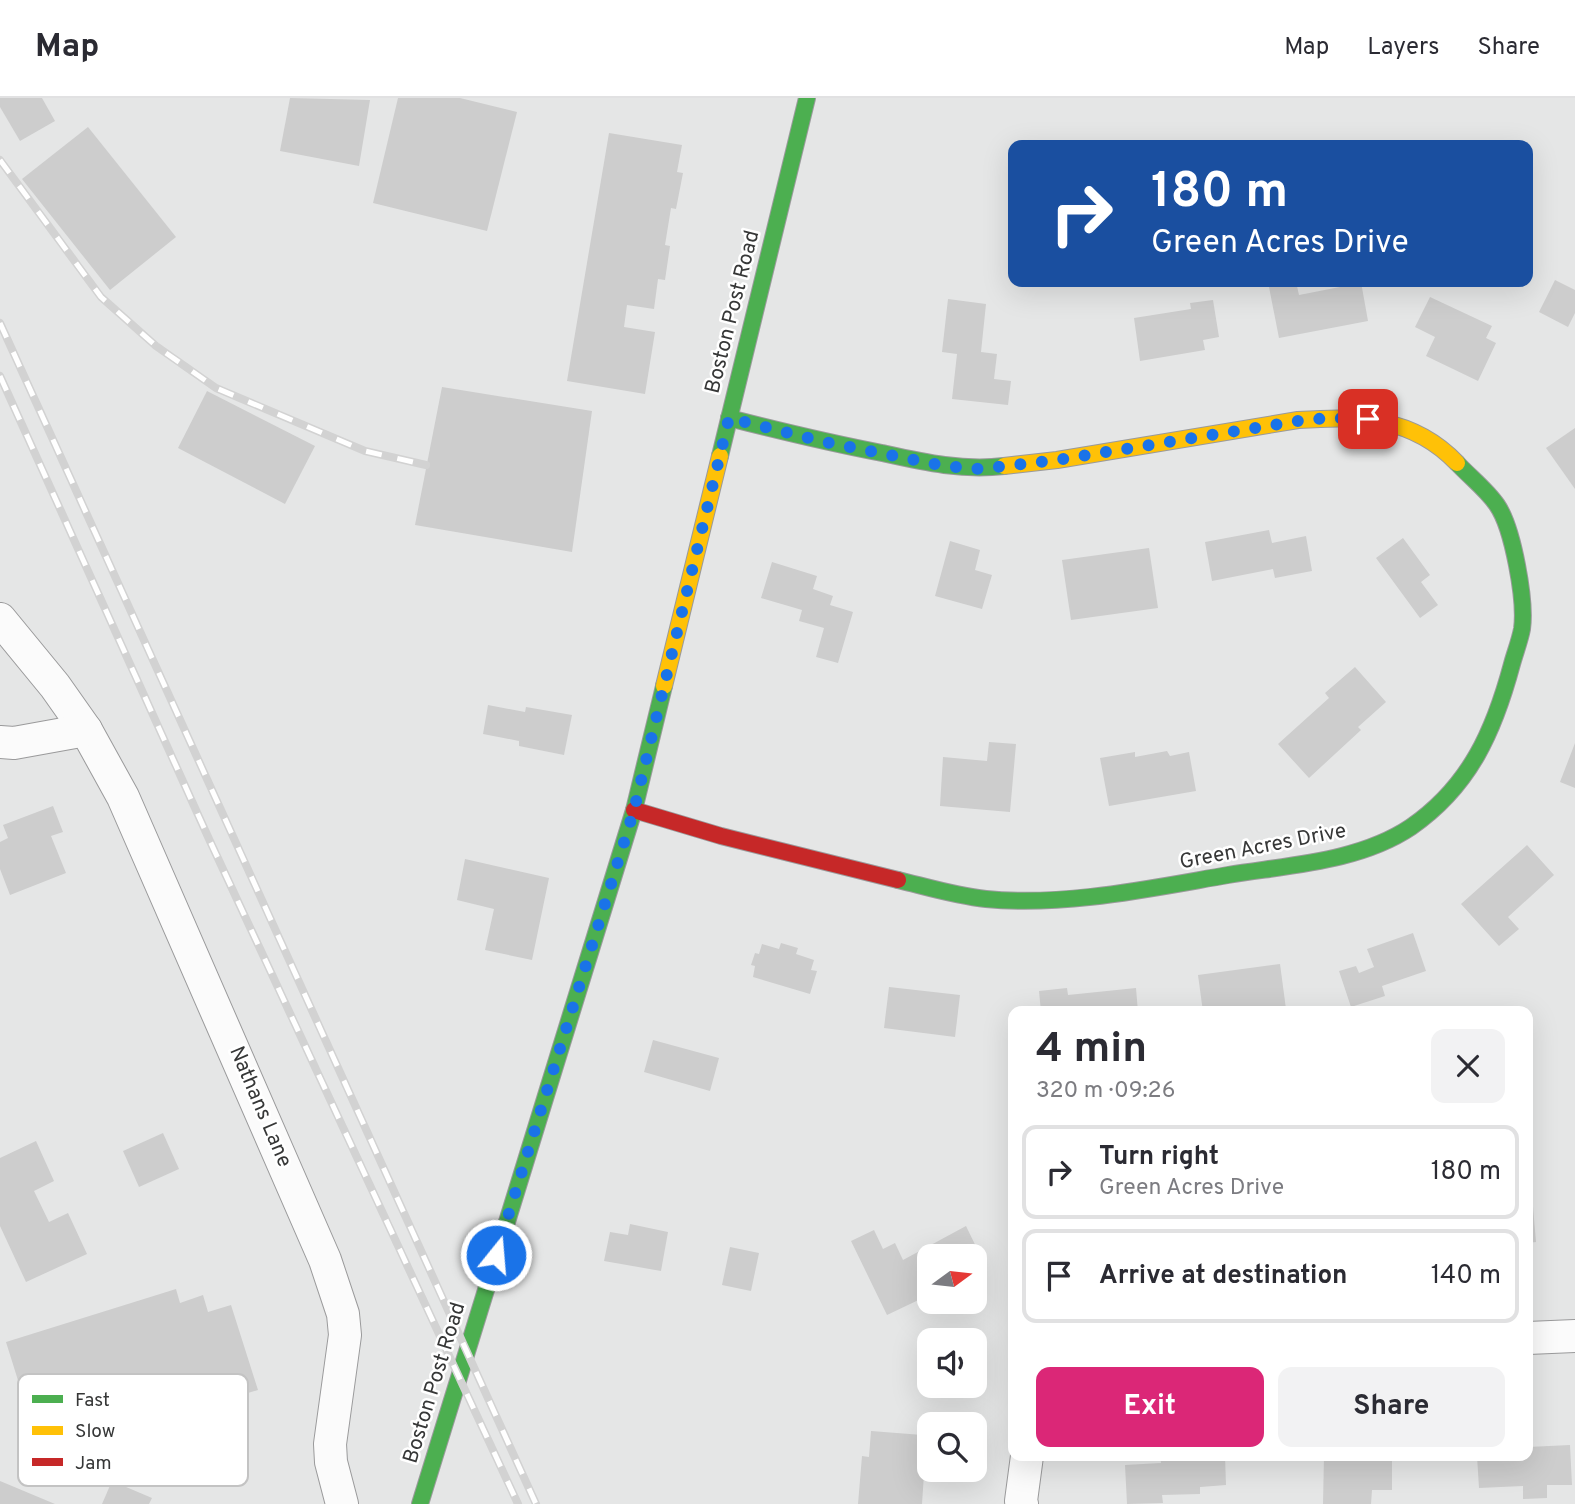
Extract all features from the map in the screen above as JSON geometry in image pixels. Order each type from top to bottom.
[{"type":"street","name":"Boston Post Road","points":[[420,1504],[634,810],[807,98]]},
{"type":"street","name":"Green Acres Drive","points":[[634,810],[735,839],[951,893],[987,898],[1065,899],[1112,895],[1332,858],[1372,847],[1409,828],[1455,787],[1480,751],[1500,709],[1522,627],[1517,558],[1498,506],[1446,452],[1402,426],[1368,419],[1328,418],[1298,421],[1044,462],[980,469],[944,466],[825,442],[729,418]]},
{"type":"street","name":"Nathans Lane","points":[[0,619],[55,686],[86,730],[123,797],[320,1247],[343,1314],[345,1335],[330,1444],[331,1462],[342,1504]]},
{"type":"street","points":[[0,742],[15,743],[86,730]]},
{"type":"street","points":[[1533,1338],[1575,1336]]},
{"type":"street","points":[[1022,1504],[1026,1461]]},
{"type":"building","points":[[0,98],[42,98],[55,121],[20,141],[0,107]]},
{"type":"building","points":[[290,98],[370,100],[359,166],[280,151]]},
{"type":"building","points":[[398,98],[460,98],[517,112],[487,231],[373,203]]},
{"type":"building","points":[[88,127],[176,237],[110,290],[22,179]]},
{"type":"building","points":[[609,133],[682,145],[677,172],[683,173],[676,209],[671,208],[665,245],[670,246],[665,280],[658,279],[654,309],[627,305],[624,327],[655,332],[645,394],[567,381]]},
{"type":"building","points":[[1555,280],[1575,290],[1575,313],[1568,327],[1539,312]]},
{"type":"building","points":[[1269,287],[1297,287],[1299,295],[1340,287],[1362,287],[1368,321],[1279,338]]},
{"type":"building","points":[[1430,297],[1492,326],[1486,338],[1496,343],[1478,381],[1426,356],[1435,337],[1415,327]]},
{"type":"building","points":[[948,299],[986,304],[981,352],[997,354],[994,379],[1011,381],[1008,405],[952,399],[957,354],[942,352]]},
{"type":"building","points":[[1213,300],[1219,337],[1203,340],[1205,350],[1140,361],[1134,318],[1191,309],[1190,303]]},
{"type":"building","points":[[442,387],[592,411],[572,552],[415,525]]},
{"type":"building","points":[[207,391],[315,446],[285,504],[178,448]]},
{"type":"building","points":[[1575,428],[1575,489],[1546,448]]},
{"type":"building","points":[[1269,530],[1272,543],[1306,536],[1312,571],[1275,578],[1273,569],[1212,581],[1205,542]]},
{"type":"building","points":[[1403,538],[1430,575],[1421,582],[1438,605],[1420,618],[1376,558]]},
{"type":"building","points":[[950,541],[980,550],[975,570],[992,575],[982,609],[935,596]]},
{"type":"building","points":[[1149,548],[1158,608],[1071,620],[1062,560]]},
{"type":"building","points":[[772,562],[817,576],[813,589],[833,596],[830,605],[853,612],[838,663],[816,657],[824,628],[799,621],[802,610],[761,598]]},
{"type":"building","points":[[1355,667],[1386,702],[1358,727],[1361,730],[1309,778],[1278,744],[1329,698],[1325,693]]},
{"type":"building","points":[[488,705],[525,712],[526,707],[572,715],[564,755],[519,746],[519,741],[483,734]]},
{"type":"building","points":[[989,742],[1016,744],[1010,812],[940,806],[943,757],[987,761]]},
{"type":"building","points":[[1575,743],[1575,788],[1560,782]]},
{"type":"building","points":[[1167,751],[1170,756],[1189,752],[1196,791],[1109,806],[1100,758],[1135,752],[1135,757]]},
{"type":"building","points":[[53,806],[63,832],[51,836],[66,873],[10,895],[0,869],[0,842],[8,838],[3,825]]},
{"type":"building","points":[[1527,845],[1554,875],[1508,917],[1519,929],[1499,946],[1461,904]]},
{"type":"building","points":[[465,859],[549,878],[532,960],[485,950],[494,909],[457,900]]},
{"type":"building","points":[[1413,933],[1426,971],[1382,986],[1385,996],[1351,1006],[1339,971],[1356,966],[1359,973],[1374,967],[1367,949]]},
{"type":"building","points":[[781,943],[798,948],[796,954],[814,960],[811,970],[817,971],[810,994],[753,977],[755,966],[751,965],[762,944],[779,949]]},
{"type":"building","points":[[1280,964],[1286,1006],[1202,1006],[1198,975]]},
{"type":"building","points":[[889,987],[960,995],[955,1037],[884,1028]]},
{"type":"building","points":[[1067,988],[1068,995],[1136,988],[1138,1006],[1040,1006],[1039,991]]},
{"type":"building","points":[[653,1040],[719,1058],[710,1091],[644,1072]]},
{"type":"building","points":[[163,1133],[179,1169],[139,1187],[123,1151]]},
{"type":"building","points":[[36,1141],[54,1181],[34,1191],[49,1222],[68,1213],[87,1254],[26,1282],[0,1226],[0,1158]]},
{"type":"building","points":[[1533,1207],[1536,1242],[1533,1242]]},
{"type":"building","points":[[630,1224],[668,1232],[661,1271],[604,1261],[610,1232],[628,1235]]},
{"type":"building","points":[[966,1226],[975,1244],[933,1244]]},
{"type":"building","points":[[874,1230],[883,1249],[895,1243],[903,1260],[917,1252],[917,1301],[887,1315],[851,1241]]},
{"type":"building","points":[[730,1247],[759,1253],[751,1291],[722,1285]]},
{"type":"building","points":[[176,1289],[180,1303],[203,1295],[208,1312],[231,1305],[258,1390],[248,1393],[248,1374],[18,1374],[18,1380],[6,1342]]},
{"type":"building","points":[[871,1431],[917,1435],[917,1482],[923,1482],[922,1504],[858,1504],[862,1456],[869,1457]]},
{"type":"building","points":[[1570,1445],[1572,1485],[1547,1485],[1547,1498],[1523,1499],[1523,1486],[1479,1488],[1477,1461],[1533,1461],[1533,1447]]},
{"type":"building","points":[[1225,1461],[1226,1485],[1200,1487],[1200,1494],[1162,1495],[1163,1503],[1127,1504],[1125,1465]]},
{"type":"building","points":[[1324,1461],[1392,1461],[1392,1490],[1372,1490],[1371,1504],[1323,1504]]},
{"type":"building","points":[[0,1481],[55,1504],[0,1504]]},
{"type":"building","points":[[110,1486],[124,1486],[152,1498],[149,1504],[102,1504]]},
{"type":"railway","points":[[0,160],[101,297],[156,346],[216,388],[365,451],[426,465]]},
{"type":"railway","points":[[0,323],[536,1504]]},
{"type":"railway","points":[[0,376],[209,839],[518,1504]]},
{"type":"traffic: fast","points":[[720,456],[807,98]]},
{"type":"traffic: fast","points":[[729,418],[928,462],[973,467],[1004,466]]},
{"type":"traffic: fast","points":[[898,880],[986,899],[1015,901],[1076,898],[1299,865],[1369,848],[1411,827],[1449,794],[1477,755],[1497,712],[1522,629],[1522,601],[1517,565],[1503,516],[1488,494],[1457,463]]},
{"type":"traffic: fast","points":[[420,1504],[634,810],[664,686]]},
{"type":"traffic: slow","points":[[1004,466],[1057,460],[1298,420],[1342,418],[1384,422],[1403,428],[1440,447],[1457,463]]},
{"type":"traffic: slow","points":[[664,686],[720,456]]},
{"type":"traffic: jam","points":[[634,810],[721,836],[898,880]]},
{"type":"route","points":[[496,1255],[634,810],[729,418],[825,442],[944,466],[980,469],[1057,460],[1298,421],[1328,418],[1368,419]]}]
